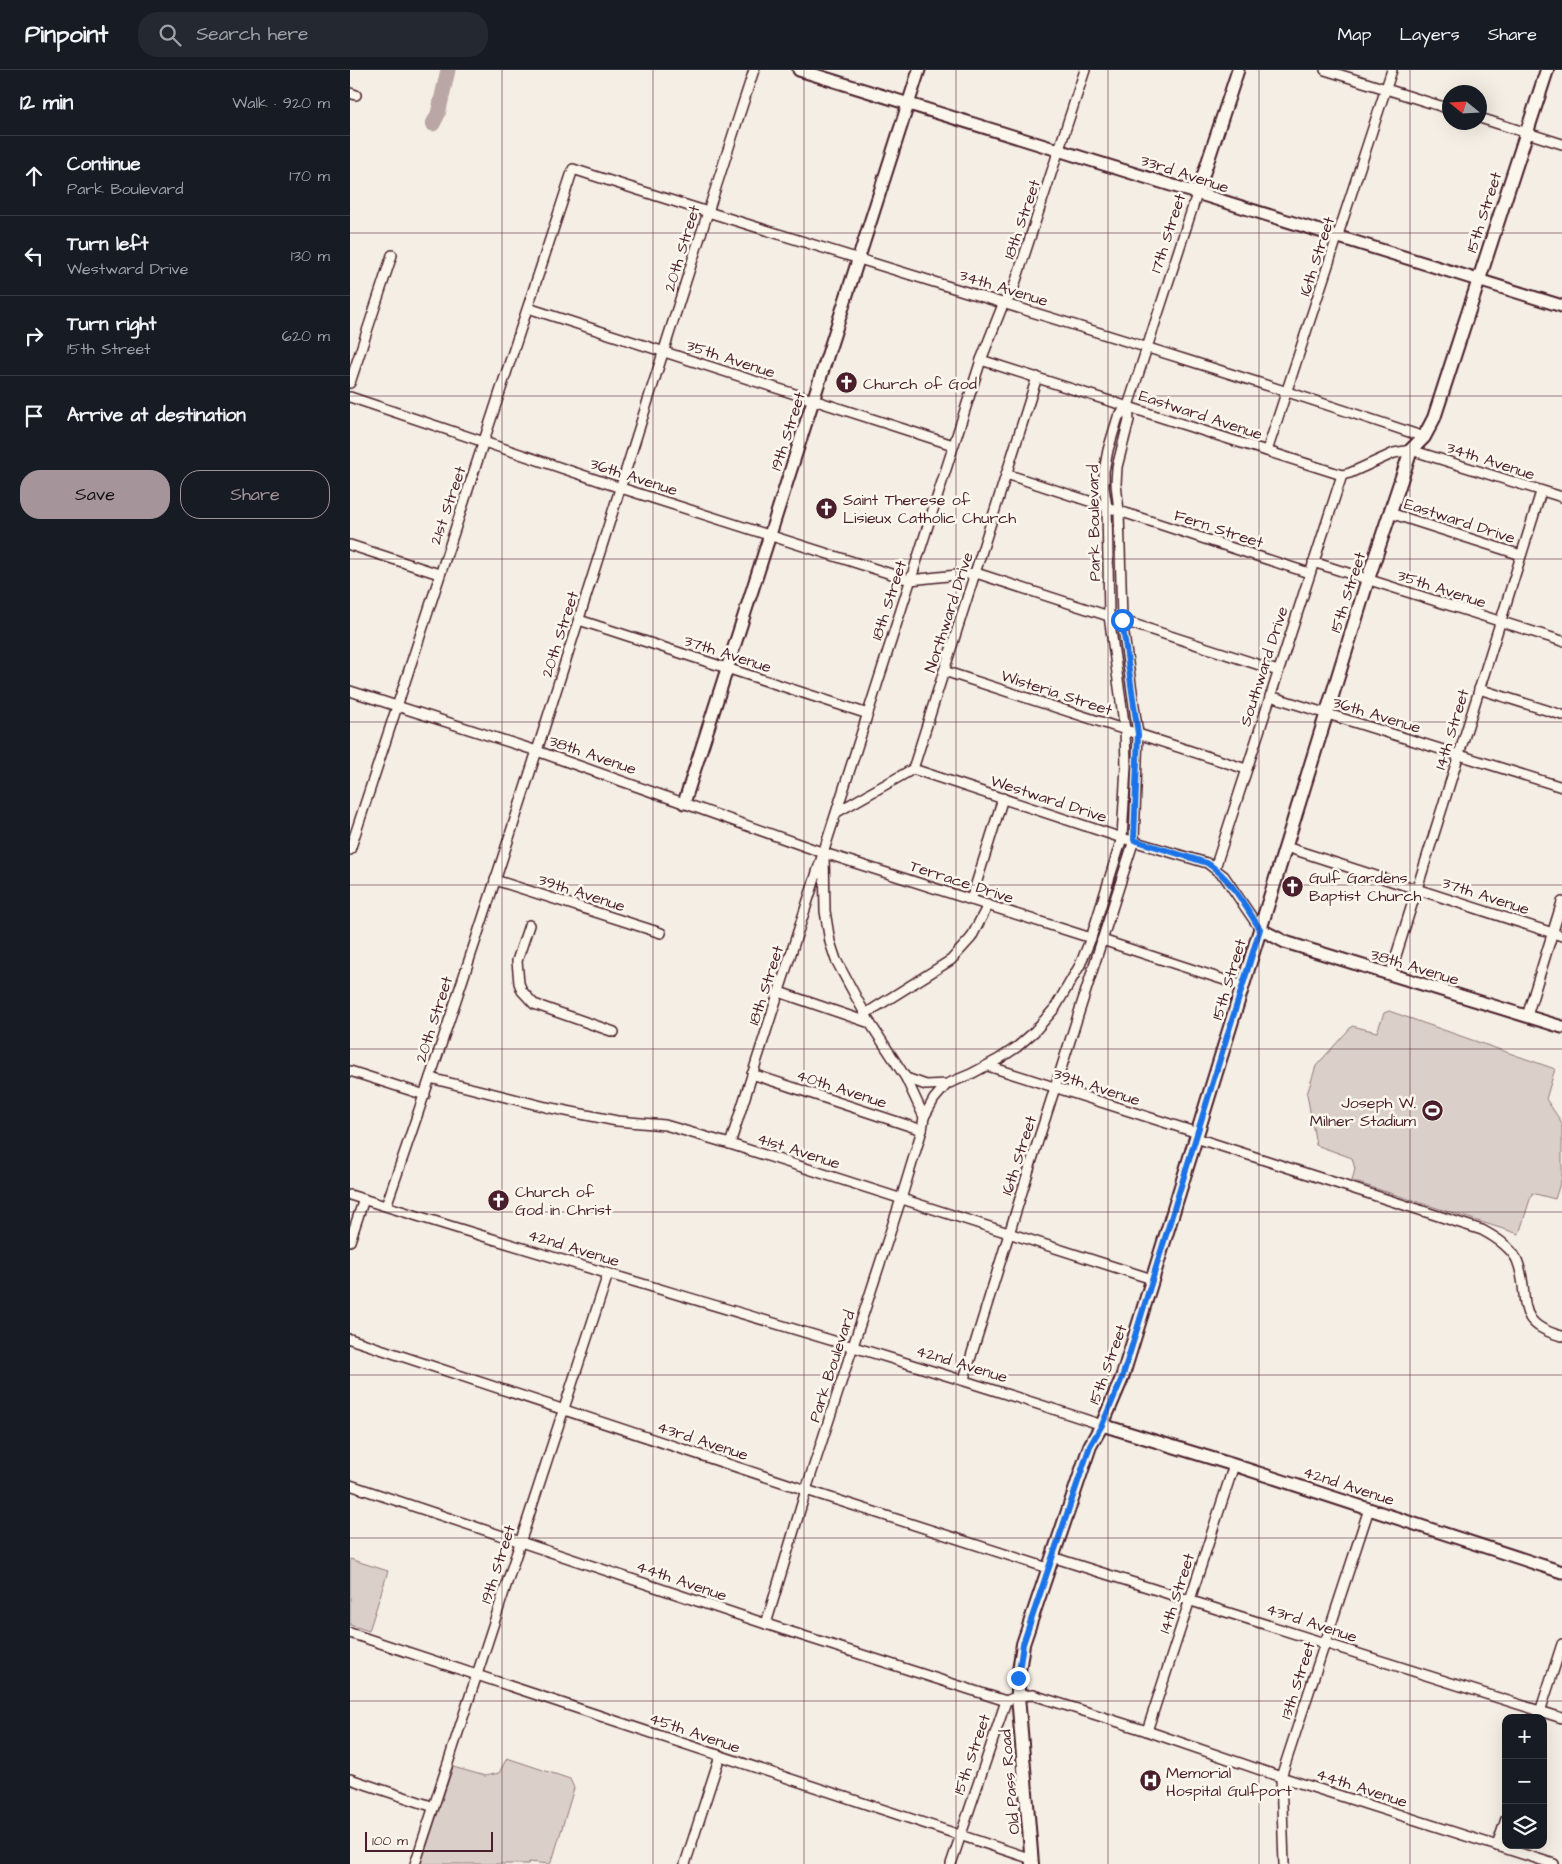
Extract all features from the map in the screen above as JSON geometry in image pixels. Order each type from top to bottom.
[{"type":"main road","name":"15th Street","points":[[1012,1699],[1018,1678],[1023,1644],[1050,1562],[1090,1446],[1102,1425],[1122,1378],[1368,579],[1411,450],[1424,437],[1434,418],[1547,70]]},
{"type":"main road","name":"Old Pass Road","points":[[1012,1699],[1032,1862]]},
{"type":"street","name":"20th Street","points":[[386,1206],[425,1095],[537,751],[754,70]]},
{"type":"street","name":"33rd Avenue","points":[[799,70],[1562,306]]},
{"type":"street","name":"19th Street","points":[[684,803],[919,70]]},
{"type":"street","name":"18th Street","points":[[730,1144],[953,445],[1004,302],[1011,296],[1085,70]]},
{"type":"street","name":"17th Street","points":[[1128,406],[1238,70]]},
{"type":"street","points":[[1326,70],[1442,106]]},
{"type":"street","name":"16th Street","points":[[1267,451],[1392,70]]},
{"type":"street","points":[[1487,120],[1562,144]]},
{"type":"street","name":"34th Avenue","points":[[573,169],[707,213],[1004,302],[1287,391],[1424,437]]},
{"type":"street","name":"21st Street","points":[[350,850],[352,834],[573,169]]},
{"type":"street","points":[[350,384],[392,255]]},
{"type":"street","name":"35th Avenue","points":[[528,308],[953,445]]},
{"type":"street","name":"Eastward Avenue","points":[[982,360],[1342,475]]},
{"type":"street","name":"Northward Drive","points":[[913,769],[1038,377]]},
{"type":"street","name":"36th Avenue","points":[[350,397],[621,488],[910,580]]},
{"type":"street","name":"Park Boulevard","points":[[906,1078],[926,1085],[947,1084],[988,1066],[1017,1047],[1045,1021],[1065,994],[1091,938],[1122,838],[1126,730],[1109,616],[1107,507],[1104,488],[1105,461],[1118,417],[1128,406]]},
{"type":"street","name":"Park Boulevard","points":[[1102,940],[1134,840],[1138,734],[1122,620],[1119,511],[1116,476],[1121,447],[1129,420],[1128,406]]},
{"type":"street","name":"34th Avenue","points":[[1411,450],[1562,497]]},
{"type":"street","points":[[1342,475],[1394,453],[1411,450]]},
{"type":"street","points":[[1006,474],[1107,507]]},
{"type":"street","name":"Southward Drive","points":[[1215,868],[1342,475]]},
{"type":"street","name":"14th Street","points":[[1390,975],[1541,492]]},
{"type":"street","name":"Fern Street","points":[[1107,507],[1310,573]]},
{"type":"street","name":"Eastward Drive","points":[[1390,513],[1521,555]]},
{"type":"street","points":[[350,545],[439,574]]},
{"type":"street","name":"35th Avenue","points":[[1313,562],[1562,641]]},
{"type":"street","points":[[910,580],[976,573],[1278,671]]},
{"type":"street","name":"37th Avenue","points":[[579,620],[868,714]]},
{"type":"street","name":"Wisteria Street","points":[[944,671],[1246,769]]},
{"type":"street","points":[[1479,689],[1562,715]]},
{"type":"street","name":"38th Avenue","points":[[350,691],[537,751],[824,853]]},
{"type":"street","name":"36th Avenue","points":[[1270,696],[1562,787]]},
{"type":"street","points":[[836,812],[913,769]]},
{"type":"street","name":"Westward Drive","points":[[913,769],[1122,838],[1207,863],[1224,876],[1260,929]]},
{"type":"street","points":[[971,900],[1003,798]]},
{"type":"street","name":"37th Avenue","points":[[1286,847],[1562,936]]},
{"type":"street","points":[[824,853],[825,911],[830,942],[844,977],[870,1023],[906,1078],[924,1117]]},
{"type":"street","name":"Terrace Drive","points":[[824,853],[1091,938]]},
{"type":"street","name":"39th Avenue","points":[[495,880],[661,933]]},
{"type":"street","points":[[1526,1016],[1562,902]]},
{"type":"street","points":[[865,1014],[951,960],[971,938],[988,905]]},
{"type":"street","points":[[529,925],[517,961],[518,983],[522,991],[534,1004],[614,1032]]},
{"type":"street","name":"38th Avenue","points":[[1260,929],[1285,942],[1562,1027]]},
{"type":"street","points":[[1084,997],[1091,938]]},
{"type":"street","points":[[1102,940],[1243,986]]},
{"type":"street","name":"16th Street","points":[[964,1379],[1102,940]]},
{"type":"street","points":[[779,992],[870,1023]]},
{"type":"street","name":"39th Avenue","points":[[988,1066],[1482,1230],[1502,1242],[1516,1259],[1526,1309],[1535,1324],[1546,1332],[1562,1336]]},
{"type":"street","points":[[350,1071],[425,1095]]},
{"type":"street","name":"40th Avenue","points":[[752,1074],[922,1130]]},
{"type":"street","name":"41st Avenue","points":[[430,1078],[608,1119],[665,1125],[1152,1279]]},
{"type":"street","name":"Park Boulevard","points":[[766,1624],[806,1490],[901,1199],[922,1130],[924,1117],[934,1099],[947,1084]]},
{"type":"street","name":"42nd Avenue","points":[[350,1195],[608,1274],[964,1379],[1562,1572]]},
{"type":"street","points":[[350,1242],[364,1199]]},
{"type":"street","name":"19th Street","points":[[415,1864],[522,1542],[608,1274]]},
{"type":"street","name":"43rd Avenue","points":[[350,1339],[806,1490],[1050,1562],[1190,1600],[1325,1642],[1540,1714]]},
{"type":"street","name":"14th Street","points":[[1147,1731],[1234,1465]]},
{"type":"street","name":"44th Avenue","points":[[350,1485],[766,1624],[1012,1699],[1032,1695],[1147,1731],[1280,1777],[1554,1864]]},
{"type":"street","name":"13th Street","points":[[1284,1864],[1280,1777],[1370,1509]]},
{"type":"street","name":"45th Avenue","points":[[350,1633],[1032,1862]]},
{"type":"street","points":[[1540,1714],[1562,1644]]},
{"type":"street","name":"15th Street","points":[[952,1864],[960,1837],[1012,1699]]},
{"type":"street","name":"43rd Avenue","points":[[1547,1715],[1562,1718]]},
{"type":"street","points":[[684,1864],[720,1756]]},
{"type":"street","points":[[350,1779],[434,1807]]},
{"type":"street","points":[[1497,1846],[1502,1831]]},
{"type":"shaded area","name":"Joseph W. Milner Stadium","points":[[1389,1011],[1555,1069],[1546,1099],[1562,1123],[1562,1177],[1555,1199],[1532,1193],[1519,1234],[1352,1181],[1355,1169],[1352,1158],[1316,1145],[1307,1094],[1316,1066],[1352,1026],[1377,1032],[1384,1013]]},
{"type":"shaded area","points":[[350,1559],[388,1571],[369,1631],[350,1625]]},
{"type":"shaded area","points":[[507,1758],[570,1779],[574,1788],[550,1864],[529,1862],[528,1864],[421,1864],[453,1767],[485,1776],[499,1773]]},
{"type":"waterway","points":[[433,124],[438,114],[448,70]]},
{"type":"place","name":"Church of God","points":[[847,383]]},
{"type":"place","name":"Saint Therese of Lisieux Catholic Church","points":[[827,508]]},
{"type":"place","name":"Gulf Gardens Baptist Church","points":[[1293,886]]},
{"type":"place","name":"Joseph W. Milner Stadium","points":[[1432,1111]]},
{"type":"place","name":"Church of God in Christ","points":[[499,1200]]},
{"type":"place","name":"Memorial Hospital Gulfport","points":[[1150,1781]]},
{"type":"route","points":[[1018,1678],[1023,1644],[1090,1446],[1102,1425],[1122,1378],[1260,929],[1224,876],[1215,868],[1207,863],[1134,840],[1138,734],[1122,620]]}]
